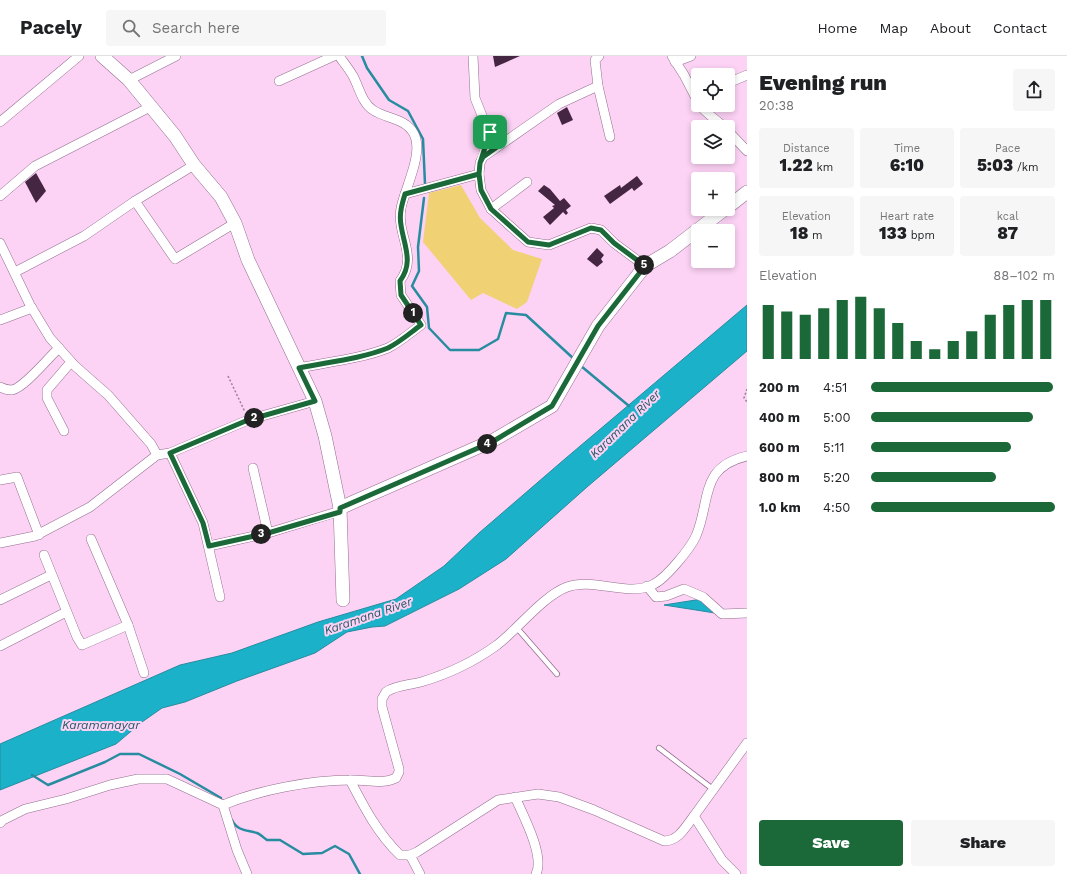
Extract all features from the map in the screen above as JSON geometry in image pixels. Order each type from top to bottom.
[{"type":"street","points":[[0,122],[79,56]]},
{"type":"street","points":[[102,56],[129,80],[175,136],[194,166],[221,198],[235,223],[248,260],[315,401],[325,436],[340,510],[343,600]]},
{"type":"street","points":[[129,80],[176,56]]},
{"type":"street","points":[[279,81],[334,56]]},
{"type":"street","points":[[299,368],[382,350],[399,342],[421,325],[401,295],[400,281],[406,274],[408,256],[401,224],[401,209],[416,157],[417,145],[413,132],[397,120],[373,110],[366,104],[353,77],[339,56]]},
{"type":"street","points":[[473,56],[475,98],[497,147]]},
{"type":"street","points":[[599,56],[594,60],[598,86],[610,137]]},
{"type":"street","points":[[691,56],[673,59],[691,87]]},
{"type":"street","points":[[735,80],[747,75]]},
{"type":"street","points":[[483,157],[559,104],[598,86]]},
{"type":"street","points":[[0,196],[35,166],[150,106]]},
{"type":"street","points":[[704,112],[716,120]]},
{"type":"street","points":[[490,132],[480,163],[479,174],[481,190],[491,209],[528,242],[549,245],[591,228],[601,230],[614,243],[645,266]]},
{"type":"street","points":[[735,138],[747,151]]},
{"type":"street","points":[[15,272],[84,236],[144,194],[194,166]]},
{"type":"street","points":[[405,194],[479,174]]},
{"type":"street","points":[[491,209],[527,182]]},
{"type":"street","points":[[735,201],[747,192]]},
{"type":"street","points":[[135,201],[175,259],[235,223]]},
{"type":"street","points":[[209,546],[268,533],[340,510],[492,442],[552,406],[598,326],[645,266],[670,251],[716,216]]},
{"type":"street","points":[[0,243],[32,308],[50,338],[71,362],[108,396],[151,444],[157,455]]},
{"type":"street","points":[[0,320],[32,308]]},
{"type":"street","points":[[0,387],[13,390],[23,383],[59,348]]},
{"type":"street","points":[[64,431],[47,398],[47,390],[71,362]]},
{"type":"street","points":[[0,543],[39,535],[90,507],[157,455],[170,453],[248,420],[315,401]]},
{"type":"street","points":[[170,453],[203,523],[220,597]]},
{"type":"street","points":[[0,823],[25,809],[66,799],[110,785],[138,779],[167,780],[223,805],[260,792],[350,780],[390,781],[398,776],[399,769],[382,707],[382,699],[386,692],[392,689],[421,682],[454,670],[497,645],[525,618],[566,587],[577,584],[632,588],[655,584],[670,569],[695,538],[707,490],[718,472],[731,460],[747,456]]},
{"type":"street","points":[[253,468],[268,533]]},
{"type":"street","points":[[0,480],[17,477],[39,535]]},
{"type":"street","points":[[91,538],[128,625],[144,672]]},
{"type":"street","points":[[44,555],[66,612],[82,645],[128,625]]},
{"type":"street","points":[[0,600],[51,575]]},
{"type":"street","points":[[647,586],[656,597],[666,596],[684,589],[703,597],[722,614],[747,613]]},
{"type":"street","points":[[0,646],[66,612]]},
{"type":"street","points":[[350,780],[368,814],[390,845],[400,855],[410,855],[498,800],[538,794],[559,797],[594,810],[664,841],[672,841],[677,838],[714,790],[744,755],[747,743]]},
{"type":"street","points":[[515,797],[537,856],[539,867],[536,874]]},
{"type":"street","points":[[223,805],[237,850],[247,874]]},
{"type":"street","points":[[694,816],[722,860],[736,874]]},
{"type":"street","points":[[410,855],[420,874]]},
{"type":"lane","points":[[516,628],[556,674]]},
{"type":"lane","points":[[659,748],[714,790]]},
{"type":"path","points":[[228,376],[248,420]]},
{"type":"path","points":[[747,389],[744,398],[747,402]]},
{"type":"shaded area","points":[[461,185],[480,218],[513,250],[542,259],[527,302],[517,309],[483,293],[471,300],[423,242],[429,193]]},
{"type":"water","name":"Karamanayar","points":[[747,305],[747,351],[587,487],[506,559],[459,589],[385,626],[347,632],[315,653],[237,681],[185,702],[162,708],[142,722],[116,744],[0,790],[0,744],[180,665],[232,653],[318,622],[396,599],[444,566],[479,533],[566,458]]},
{"type":"water","points":[[702,599],[715,613],[664,605]]},
{"type":"building","points":[[493,56],[520,56],[495,67]]},
{"type":"building","points":[[567,107],[573,120],[562,125],[557,113]]},
{"type":"building","points":[[36,173],[46,191],[36,203],[25,182]]},
{"type":"building","points":[[637,176],[643,184],[634,191],[632,188],[610,204],[604,196],[620,185],[621,188]]},
{"type":"building","points":[[544,185],[550,189],[560,201],[564,198],[571,206],[566,210],[568,213],[566,215],[563,212],[550,225],[543,217],[554,208],[552,206],[555,205],[538,191]]},
{"type":"building","points":[[597,248],[604,255],[601,259],[603,262],[597,267],[587,259]]},
{"type":"waterway","points":[[362,56],[367,68],[389,100],[408,111],[423,139],[425,184]]},
{"type":"waterway","points":[[424,198],[418,247],[419,271],[412,286],[427,307],[429,328],[450,350],[479,350],[498,339],[506,313],[526,315],[574,359]]},
{"type":"waterway","name":"Karamana River","points":[[581,366],[629,406]]},
{"type":"waterway","points":[[32,775],[48,785],[105,762],[120,754],[139,754],[180,774],[221,798]]},
{"type":"waterway","points":[[232,820],[239,828],[257,833],[267,840],[280,840],[303,854],[322,853],[335,846],[349,854],[360,874]]},
{"type":"route","points":[[490,132],[480,163],[479,174],[405,194],[401,209],[401,224],[408,256],[408,265],[406,274],[400,281],[401,295],[421,325],[399,342],[387,348],[299,368],[315,401],[248,420],[170,453],[203,523],[209,546],[268,533],[340,512],[340,508],[492,442],[552,406],[598,326],[645,266],[614,243],[601,230],[591,228],[549,245],[528,242],[491,209],[481,190],[479,174],[480,163],[483,157],[497,147],[490,132]]}]
